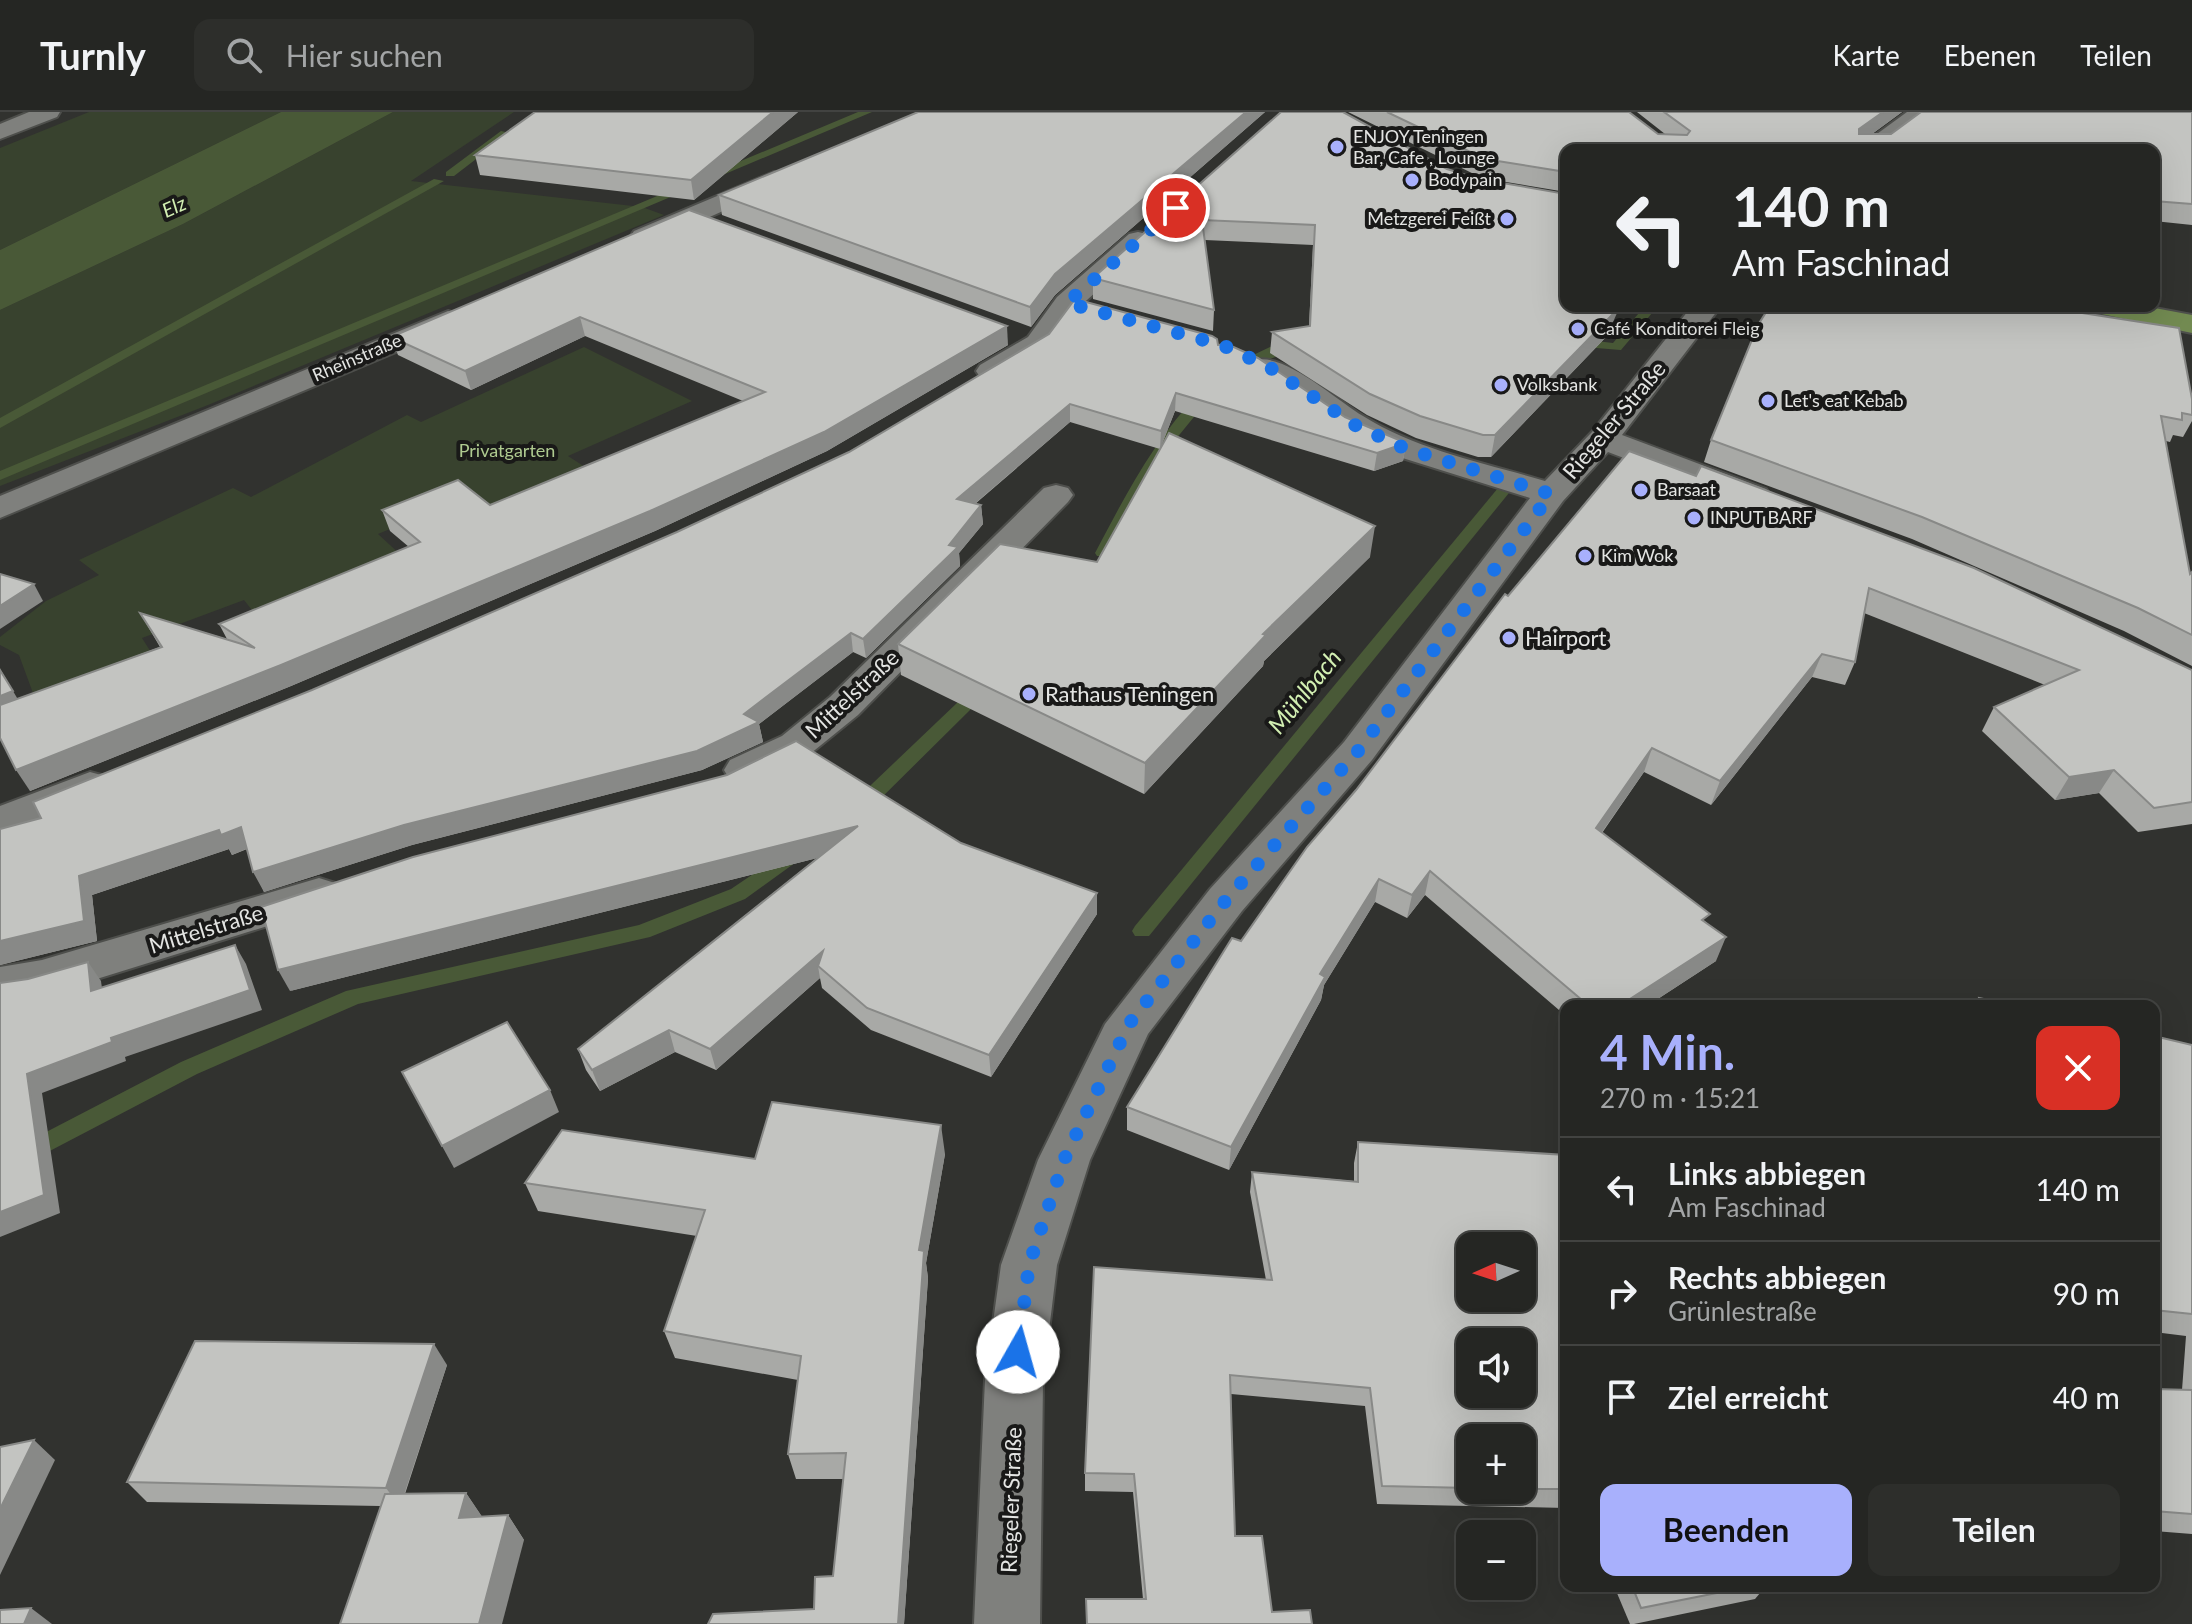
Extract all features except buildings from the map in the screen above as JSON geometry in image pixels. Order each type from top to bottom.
[{"type":"main road","points":[[2132,312],[2192,324]]},
{"type":"street","points":[[0,132],[49,112]]},
{"type":"street","points":[[1876,144],[1922,112]]},
{"type":"street","points":[[623,245],[801,167]]},
{"type":"street","points":[[693,216],[722,226]]},
{"type":"street","points":[[966,386],[1024,338],[1082,308],[1158,223]]},
{"type":"street","name":"Rheinstraße","points":[[0,508],[469,311]]},
{"type":"street","name":"Riegeler Straße","points":[[1007,1624],[1014,1380],[1029,1265],[1064,1160],[1129,1024],[1226,900],[1358,751],[1551,494],[1603,439],[1702,312]]},
{"type":"street","points":[[1237,352],[1269,367],[1355,425],[1404,448],[1551,494]]},
{"type":"street","points":[[1603,439],[1781,506]]},
{"type":"street","name":"Mittelstraße","points":[[716,784],[796,745],[844,706],[1056,495]]},
{"type":"street","points":[[0,822],[116,775]]},
{"type":"street","name":"Mittelstraße","points":[[0,985],[42,978],[147,948],[354,882]]},
{"type":"green space","points":[[89,112],[281,112],[0,250],[0,148]]},
{"type":"green space","points":[[393,112],[514,112],[411,181],[642,207],[664,215],[208,405],[0,486],[0,310],[183,224]]},
{"type":"green space","name":"Privatgarten","points":[[584,347],[692,401],[568,456],[602,478],[500,518],[433,511],[378,534],[403,557],[259,619],[244,600],[142,638],[154,657],[37,704],[19,655],[0,645],[0,637],[46,601],[99,575],[79,560],[233,488],[251,497],[407,415],[421,422]]},
{"type":"water","name":"Elz","points":[[281,112],[393,112],[183,224],[0,310],[0,250]]},
{"type":"waterway","points":[[0,476],[867,112]]},
{"type":"waterway","points":[[450,174],[505,133]]},
{"type":"waterway","points":[[0,424],[438,181]]},
{"type":"waterway","name":"Mühlbach","points":[[1571,342],[1616,347],[1647,312]]},
{"type":"waterway","points":[[1233,368],[1275,350],[1297,345]]},
{"type":"waterway","points":[[1103,553],[1160,450],[1204,396]]},
{"type":"waterway","name":"Mühlbach","points":[[1142,931],[1508,485]]},
{"type":"waterway","points":[[858,809],[964,706]]},
{"type":"waterway","points":[[0,1167],[189,1068],[354,997],[643,932],[738,894],[792,855]]},
{"type":"place","name":"ENJOY Teningen Bar, Cafe , Lounge","points":[[1337,147]]},
{"type":"place","name":"Bodypain","points":[[1412,180]]},
{"type":"place","name":"Metzgerei Feißt","points":[[1507,219]]},
{"type":"place","name":"Café Konditorei Fleig","points":[[1578,329]]},
{"type":"place","name":"Volksbank","points":[[1501,385]]},
{"type":"place","name":"Let's eat Kebab","points":[[1768,401]]},
{"type":"place","name":"Barsaat","points":[[1641,490]]},
{"type":"place","name":"INPUT BARF","points":[[1694,518]]},
{"type":"place","name":"Kim Wok","points":[[1585,556]]},
{"type":"place","name":"Hairport","points":[[1509,638]]},
{"type":"place","name":"Rathaus Teningen","points":[[1029,694]]},
{"type":"route","points":[[1018,1352],[1029,1265],[1064,1160],[1129,1024],[1226,900],[1358,751],[1551,494],[1404,448],[1355,425],[1269,367],[1222,345],[1067,303],[1176,208]]}]
